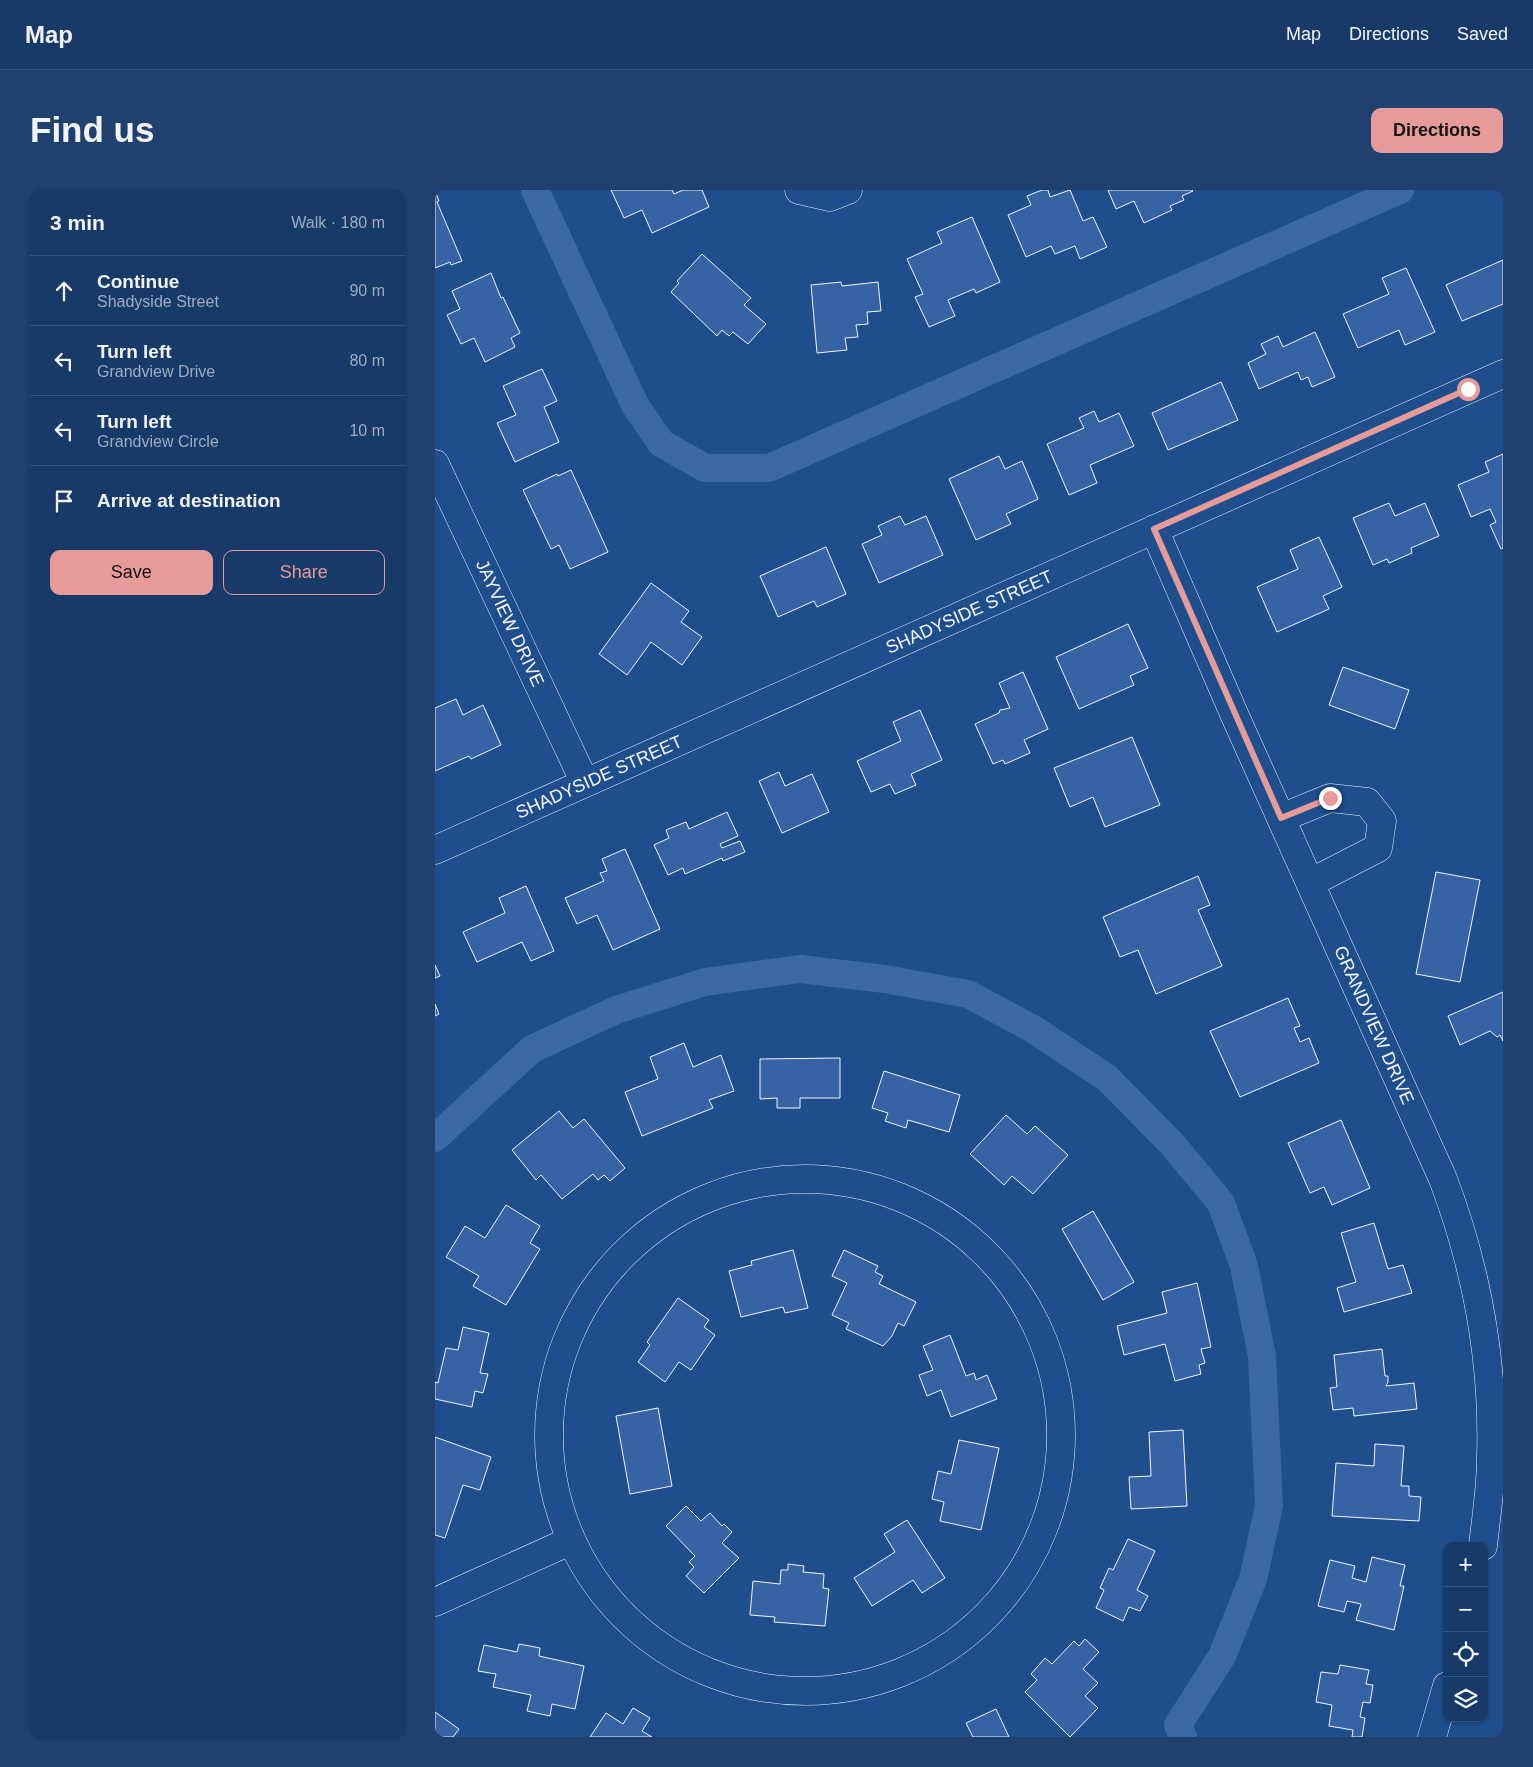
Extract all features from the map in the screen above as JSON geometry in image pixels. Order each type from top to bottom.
[{"type":"street","points":[[799,190],[830,197],[848,190]]},
{"type":"street","name":"SHADYSIDE STREET","points":[[435,850],[1503,374]]},
{"type":"street","name":"JAYVIEW DRIVE","points":[[435,464],[585,783]]},
{"type":"street","name":"GRANDVIEW DRIVE","points":[[1154,529],[1281,818],[1443,1178],[1455,1211],[1478,1293],[1489,1372],[1491,1459],[1483,1542]]},
{"type":"street","points":[[1281,818],[1330,798],[1367,802],[1382,821],[1378,848],[1310,883]]},
{"type":"street","points":[[818,1178],[878,1187],[932,1212],[957,1228],[1002,1271],[1021,1297],[1049,1358],[1058,1389],[1061,1421],[1058,1477],[1053,1506],[1028,1563],[1012,1588],[972,1631],[948,1649],[921,1664],[887,1678],[827,1691],[795,1692],[736,1683],[680,1660],[628,1622],[592,1578],[570,1541],[554,1489],[550,1461],[550,1414],[557,1374],[573,1327],[601,1277],[620,1256],[643,1236],[671,1217],[722,1193],[783,1180],[818,1178]]},
{"type":"street","points":[[435,1602],[570,1541]]},
{"type":"street","points":[[1432,1737],[1443,1700]]},
{"type":"building","points":[[611,190],[672,190],[674,194],[683,190],[702,190],[709,207],[652,233],[642,210],[624,218]]},
{"type":"building","points":[[1042,190],[1048,190],[1050,197],[1070,190],[1083,221],[1093,217],[1107,247],[1080,259],[1075,246],[1055,254],[1051,246],[1026,257],[1008,215],[1031,205],[1027,196]]},
{"type":"building","points":[[1108,190],[1193,191],[1182,196],[1184,200],[1170,206],[1172,210],[1144,223],[1134,201],[1116,209]]},
{"type":"building","points":[[435,191],[439,201],[437,202],[462,261],[451,265],[450,262],[435,268]]},
{"type":"building","points":[[972,217],[1000,282],[976,293],[974,289],[948,300],[955,316],[929,327],[915,297],[923,294],[907,259],[942,243],[937,232]]},
{"type":"building","points":[[702,254],[751,298],[744,305],[766,324],[748,344],[733,332],[729,336],[722,330],[717,336],[671,292],[679,283],[677,281]]},
{"type":"building","points":[[1503,260],[1503,304],[1462,321],[1446,285]]},
{"type":"building","points":[[1406,268],[1435,332],[1405,345],[1399,330],[1358,348],[1343,314],[1389,294],[1382,278]]},
{"type":"building","points":[[491,273],[501,298],[503,297],[520,333],[511,338],[515,347],[485,362],[474,338],[461,344],[447,315],[460,309],[452,291]]},
{"type":"building","points":[[841,282],[842,286],[878,282],[881,311],[867,312],[868,324],[856,325],[858,337],[845,338],[847,350],[817,353],[811,285]]},
{"type":"building","points":[[1315,332],[1335,377],[1312,387],[1308,377],[1301,380],[1298,372],[1259,389],[1248,363],[1266,354],[1261,344],[1278,336],[1283,347]]},
{"type":"building","points":[[542,369],[557,401],[544,407],[559,442],[515,462],[497,423],[516,415],[503,386]]},
{"type":"building","points":[[1221,382],[1238,420],[1168,450],[1152,413]]},
{"type":"building","points":[[1094,411],[1099,422],[1119,413],[1134,446],[1090,465],[1097,483],[1069,495],[1047,444],[1084,428],[1079,418]]},
{"type":"building","points":[[1503,454],[1503,548],[1501,549],[1490,525],[1496,522],[1490,509],[1471,517],[1458,485],[1489,472],[1485,462]]},
{"type":"building","points":[[999,456],[1005,469],[1022,461],[1038,499],[1006,514],[1011,524],[976,540],[949,479]]},
{"type":"building","points":[[571,470],[608,552],[570,569],[559,545],[551,549],[523,490],[557,474],[558,476]]},
{"type":"building","points":[[1389,503],[1395,516],[1425,503],[1439,536],[1411,548],[1412,553],[1389,563],[1387,559],[1373,565],[1353,518]]},
{"type":"building","points":[[900,516],[905,525],[926,516],[943,555],[879,583],[862,544],[882,535],[878,526]]},
{"type":"building","points":[[1319,537],[1342,587],[1323,596],[1329,609],[1277,632],[1257,587],[1298,569],[1290,550]]},
{"type":"building","points":[[826,547],[846,594],[817,607],[814,601],[778,617],[760,576]]},
{"type":"building","points":[[651,583],[689,611],[681,622],[702,637],[682,665],[651,642],[627,675],[599,654]]},
{"type":"building","points":[[1128,624],[1148,668],[1130,676],[1134,685],[1079,709],[1056,657]]},
{"type":"building","points":[[1343,667],[1409,690],[1395,729],[1329,705]]},
{"type":"building","points":[[1023,672],[1048,729],[1024,740],[1030,753],[1005,764],[1003,760],[993,764],[975,724],[999,713],[1000,710],[1010,708],[999,683]]},
{"type":"building","points":[[456,699],[463,715],[483,705],[501,745],[471,759],[469,756],[435,771],[435,708]]},
{"type":"building","points":[[920,710],[942,760],[911,774],[916,785],[895,794],[890,784],[871,792],[857,761],[901,741],[893,722]]},
{"type":"building","points":[[1132,737],[1160,805],[1105,827],[1093,797],[1070,807],[1054,768]]},
{"type":"building","points":[[779,772],[785,786],[812,774],[829,812],[782,833],[759,781]]},
{"type":"building","points":[[727,812],[738,836],[720,844],[722,848],[740,841],[745,852],[723,861],[722,858],[685,874],[683,868],[668,875],[654,845],[669,838],[666,830],[686,822],[689,829]]},
{"type":"building","points":[[625,849],[660,929],[613,950],[597,915],[577,924],[565,898],[604,881],[600,873],[607,871],[602,859]]},
{"type":"building","points":[[1436,872],[1480,880],[1460,982],[1416,974]]},
{"type":"building","points":[[1198,876],[1210,905],[1198,910],[1222,966],[1156,994],[1138,950],[1120,957],[1103,917]]},
{"type":"building","points":[[526,886],[554,951],[531,961],[522,942],[477,962],[463,932],[505,913],[499,898]]},
{"type":"building","points":[[435,965],[440,976],[435,978]]},
{"type":"building","points":[[1503,992],[1503,1041],[1500,1035],[1497,1037],[1490,1031],[1460,1045],[1448,1016]]},
{"type":"building","points":[[1288,998],[1300,1026],[1294,1028],[1300,1042],[1309,1038],[1319,1063],[1240,1097],[1210,1031]]},
{"type":"building","points":[[435,1004],[439,1014],[435,1016]]},
{"type":"building","points":[[684,1043],[693,1067],[721,1055],[734,1091],[709,1100],[713,1108],[642,1136],[625,1092],[658,1079],[650,1057]]},
{"type":"building","points":[[840,1058],[840,1098],[800,1098],[800,1108],[777,1108],[777,1098],[760,1099],[760,1059]]},
{"type":"building","points":[[884,1071],[960,1095],[949,1132],[908,1120],[906,1128],[885,1121],[888,1113],[872,1108]]},
{"type":"building","points":[[559,1111],[573,1128],[584,1119],[625,1168],[610,1181],[604,1175],[598,1180],[593,1174],[562,1199],[541,1175],[536,1180],[512,1150]]},
{"type":"building","points":[[1006,1115],[1027,1134],[1035,1126],[1068,1155],[1033,1194],[1012,1176],[1004,1185],[970,1154]]},
{"type":"building","points":[[1341,1120],[1370,1188],[1332,1205],[1324,1187],[1310,1193],[1288,1143]]},
{"type":"building","points":[[506,1205],[540,1226],[530,1243],[540,1249],[506,1305],[473,1286],[479,1276],[446,1257],[465,1226],[485,1238]]},
{"type":"building","points":[[1093,1211],[1134,1282],[1103,1300],[1062,1229]]},
{"type":"building","points":[[1374,1223],[1388,1269],[1403,1265],[1412,1293],[1344,1312],[1337,1288],[1356,1282],[1341,1233]]},
{"type":"building","points":[[793,1250],[808,1308],[785,1313],[783,1307],[741,1317],[729,1271],[752,1265],[751,1261]]},
{"type":"building","points":[[844,1250],[878,1266],[875,1272],[883,1276],[879,1284],[916,1302],[904,1326],[898,1323],[892,1336],[883,1346],[846,1329],[849,1323],[832,1315],[847,1283],[832,1276]]},
{"type":"building","points":[[1197,1283],[1211,1347],[1201,1349],[1205,1363],[1199,1365],[1201,1374],[1175,1381],[1165,1344],[1124,1355],[1117,1326],[1167,1313],[1162,1292]]},
{"type":"building","points":[[678,1298],[709,1320],[704,1327],[715,1335],[691,1370],[679,1362],[665,1382],[638,1362],[650,1345],[647,1342]]},
{"type":"building","points":[[463,1327],[489,1333],[480,1373],[488,1374],[483,1393],[475,1391],[472,1407],[435,1399],[435,1382],[438,1383],[446,1348],[458,1350]]},
{"type":"building","points":[[950,1335],[966,1376],[974,1373],[976,1380],[987,1375],[997,1399],[951,1417],[941,1390],[927,1396],[919,1375],[933,1370],[923,1346]]},
{"type":"building","points":[[1382,1349],[1385,1376],[1388,1376],[1386,1386],[1414,1383],[1417,1409],[1354,1416],[1353,1408],[1333,1410],[1330,1388],[1337,1387],[1334,1355]]},
{"type":"building","points":[[658,1408],[672,1486],[630,1494],[616,1416]]},
{"type":"building","points":[[1183,1430],[1187,1506],[1131,1509],[1129,1477],[1151,1476],[1149,1432]]},
{"type":"building","points":[[435,1437],[491,1457],[480,1490],[463,1485],[445,1538],[435,1535]]},
{"type":"building","points":[[959,1440],[999,1448],[981,1530],[940,1521],[944,1502],[932,1499],[938,1471],[951,1474]]},
{"type":"building","points":[[1375,1444],[1404,1446],[1401,1486],[1409,1486],[1409,1496],[1421,1497],[1419,1521],[1332,1516],[1336,1463],[1374,1466]]},
{"type":"building","points":[[686,1506],[701,1521],[710,1513],[722,1526],[724,1524],[732,1532],[722,1543],[739,1558],[704,1593],[686,1576],[694,1567],[689,1562],[695,1556],[666,1526]]},
{"type":"building","points":[[907,1520],[945,1578],[922,1593],[913,1580],[872,1606],[854,1578],[895,1552],[884,1534]]},
{"type":"building","points":[[1128,1539],[1155,1551],[1137,1590],[1148,1596],[1140,1611],[1129,1607],[1123,1621],[1096,1608],[1104,1590],[1100,1588],[1109,1568],[1113,1570]]},
{"type":"building","points":[[1372,1557],[1405,1565],[1400,1586],[1404,1586],[1394,1630],[1356,1620],[1361,1604],[1347,1601],[1344,1612],[1318,1606],[1330,1560],[1355,1566],[1352,1578],[1366,1582]]},
{"type":"building","points":[[788,1564],[804,1566],[803,1572],[824,1574],[823,1588],[829,1589],[825,1626],[774,1622],[775,1617],[750,1615],[753,1581],[780,1584],[781,1570],[788,1570]]},
{"type":"building","points":[[1085,1639],[1099,1652],[1083,1669],[1098,1683],[1085,1696],[1098,1708],[1070,1737],[1025,1692],[1037,1680],[1031,1674],[1045,1658],[1052,1664],[1074,1641],[1079,1646]]},
{"type":"building","points":[[519,1644],[540,1648],[539,1656],[584,1666],[575,1709],[552,1704],[550,1716],[527,1711],[531,1695],[493,1687],[496,1674],[478,1671],[484,1645],[517,1652]]},
{"type":"building","points":[[1340,1665],[1369,1670],[1366,1684],[1373,1685],[1370,1703],[1363,1702],[1360,1717],[1365,1718],[1362,1737],[1352,1737],[1353,1730],[1329,1726],[1332,1705],[1316,1702],[1321,1672],[1338,1674]]},
{"type":"building","points":[[633,1708],[650,1718],[642,1731],[652,1737],[590,1737],[606,1713],[623,1724]]},
{"type":"building","points":[[996,1709],[1009,1737],[973,1737],[966,1723]]},
{"type":"building","points":[[435,1712],[459,1729],[453,1737],[435,1737]]},
{"type":"waterway","points":[[535,190],[635,405],[661,443],[705,468],[769,468],[1400,190]]},
{"type":"waterway","points":[[435,1138],[532,1049],[616,1010],[705,982],[800,969],[885,979],[968,994],[1033,1029],[1107,1078],[1172,1144],[1221,1203],[1244,1266],[1262,1356],[1269,1506],[1253,1579],[1222,1656],[1178,1725],[1183,1737]]},
{"type":"route","points":[[1330,798],[1281,818],[1154,529],[1468,389]]}]
